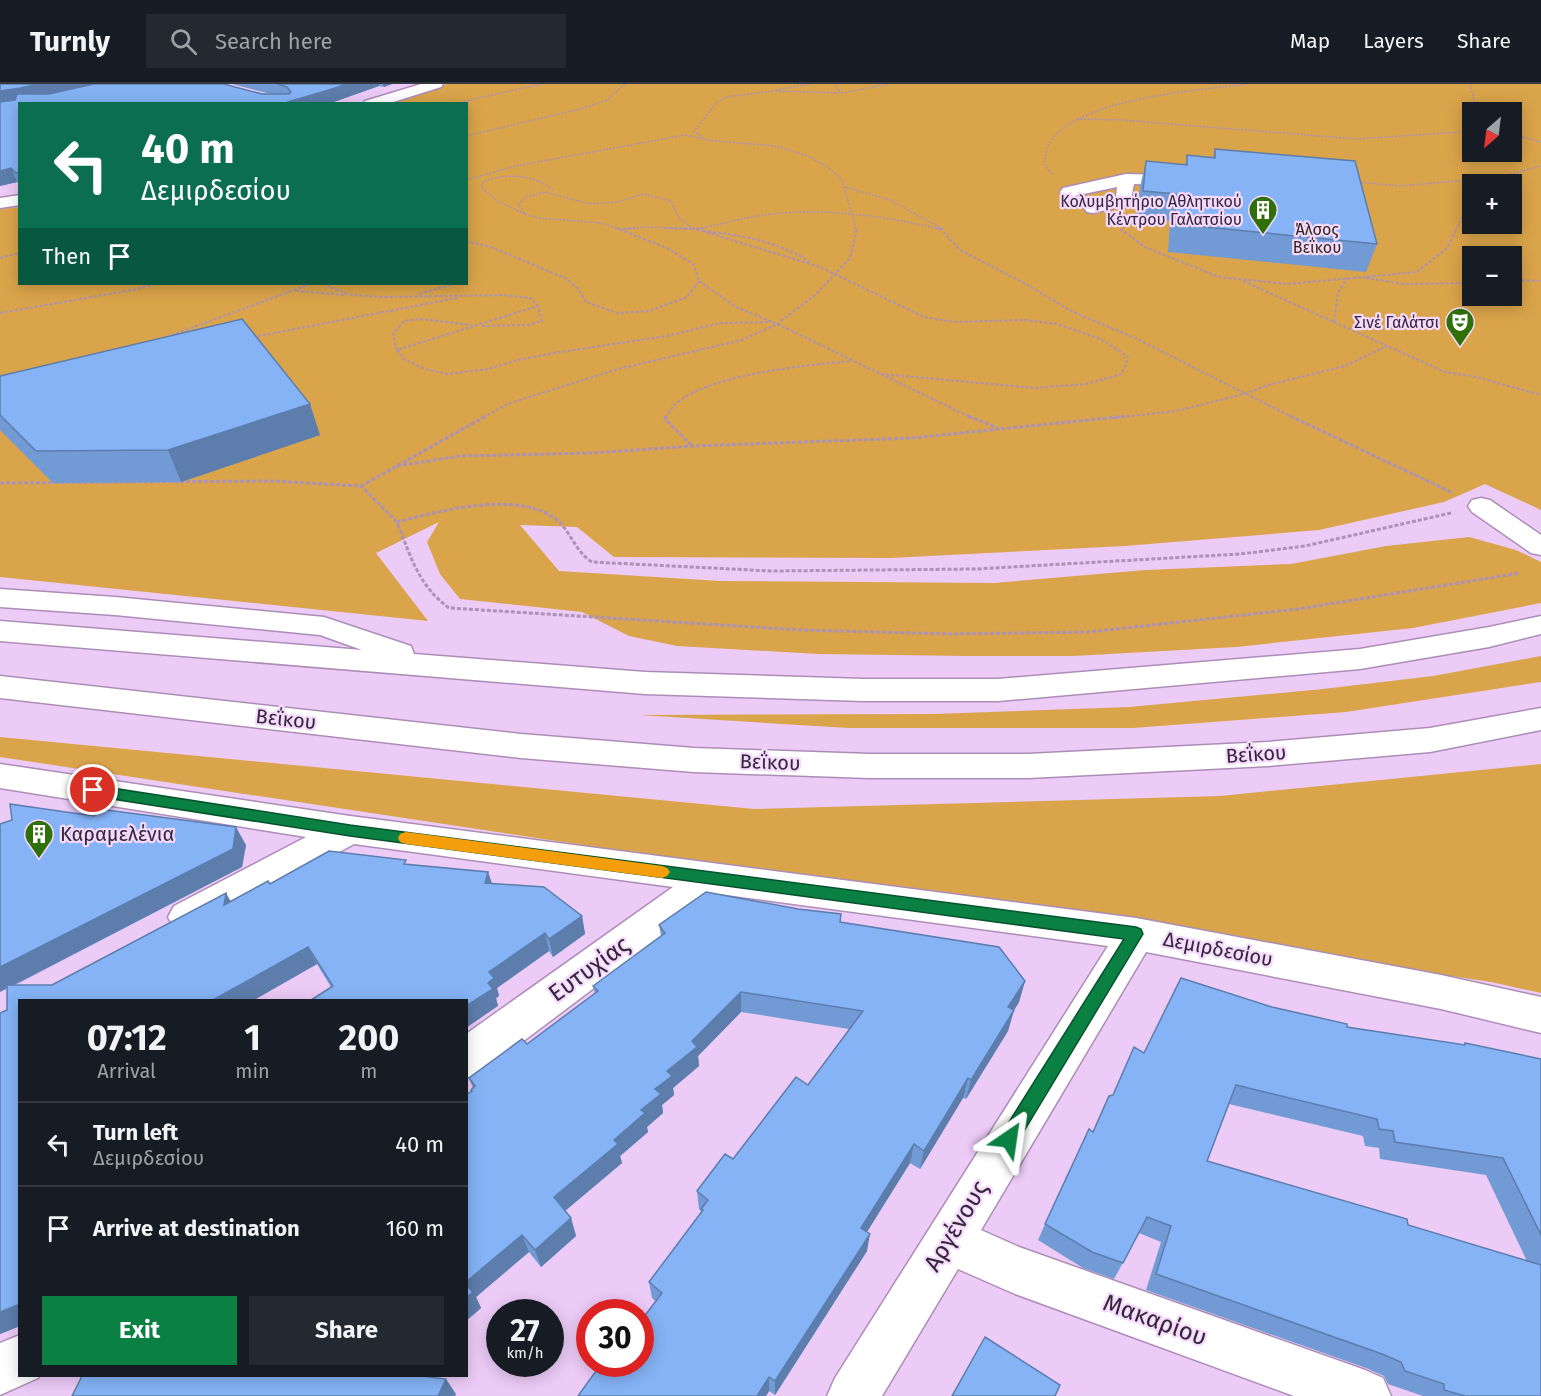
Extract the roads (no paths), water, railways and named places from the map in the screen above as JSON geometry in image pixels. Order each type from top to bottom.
[{"type":"main road","points":[[377,102],[436,84]]},
{"type":"main road","points":[[1093,208],[1124,200],[1126,180]]},
{"type":"main road","points":[[1069,192],[1126,180],[1166,180]]},
{"type":"main road","points":[[0,203],[18,200]]},
{"type":"main road","points":[[1481,506],[1536,560]]},
{"type":"main road","points":[[0,598],[115,606],[324,626],[444,668]]},
{"type":"main road","points":[[0,631],[444,668],[657,683],[863,690],[998,690],[1360,659],[1489,637],[1541,625]]},
{"type":"main road","name":"Βεΐκου","points":[[4,688],[521,746],[694,760],[870,766],[1028,766],[1268,754],[1430,740],[1541,719]]},
{"type":"main road","name":"Δεμιρδεσίου","points":[[0,776],[350,830],[1136,934],[1441,992],[1541,1015]]},
{"type":"main road","points":[[153,934],[350,830]]},
{"type":"main road","name":"Ευτυχίας","points":[[468,1058],[712,879]]},
{"type":"main road","name":"Αργένους","points":[[853,1396],[1136,934]]},
{"type":"main road","name":"Μακαρίου","points":[[947,1240],[1015,1270],[1365,1396]]},
{"type":"main road","points":[[0,1369],[18,1361]]},
{"type":"place","name":"Κολυμβητήριο Αθλητικού Κέντρου Γαλατσίου","points":[[1263,236]]},
{"type":"place","name":"Σινέ Γαλάτσι","points":[[1460,348]]},
{"type":"place","name":"Καραμελένια","points":[[39,860]]},
{"type":"park label","name":"Άλσος Βεΐκου","points":[[1317,238]]}]
